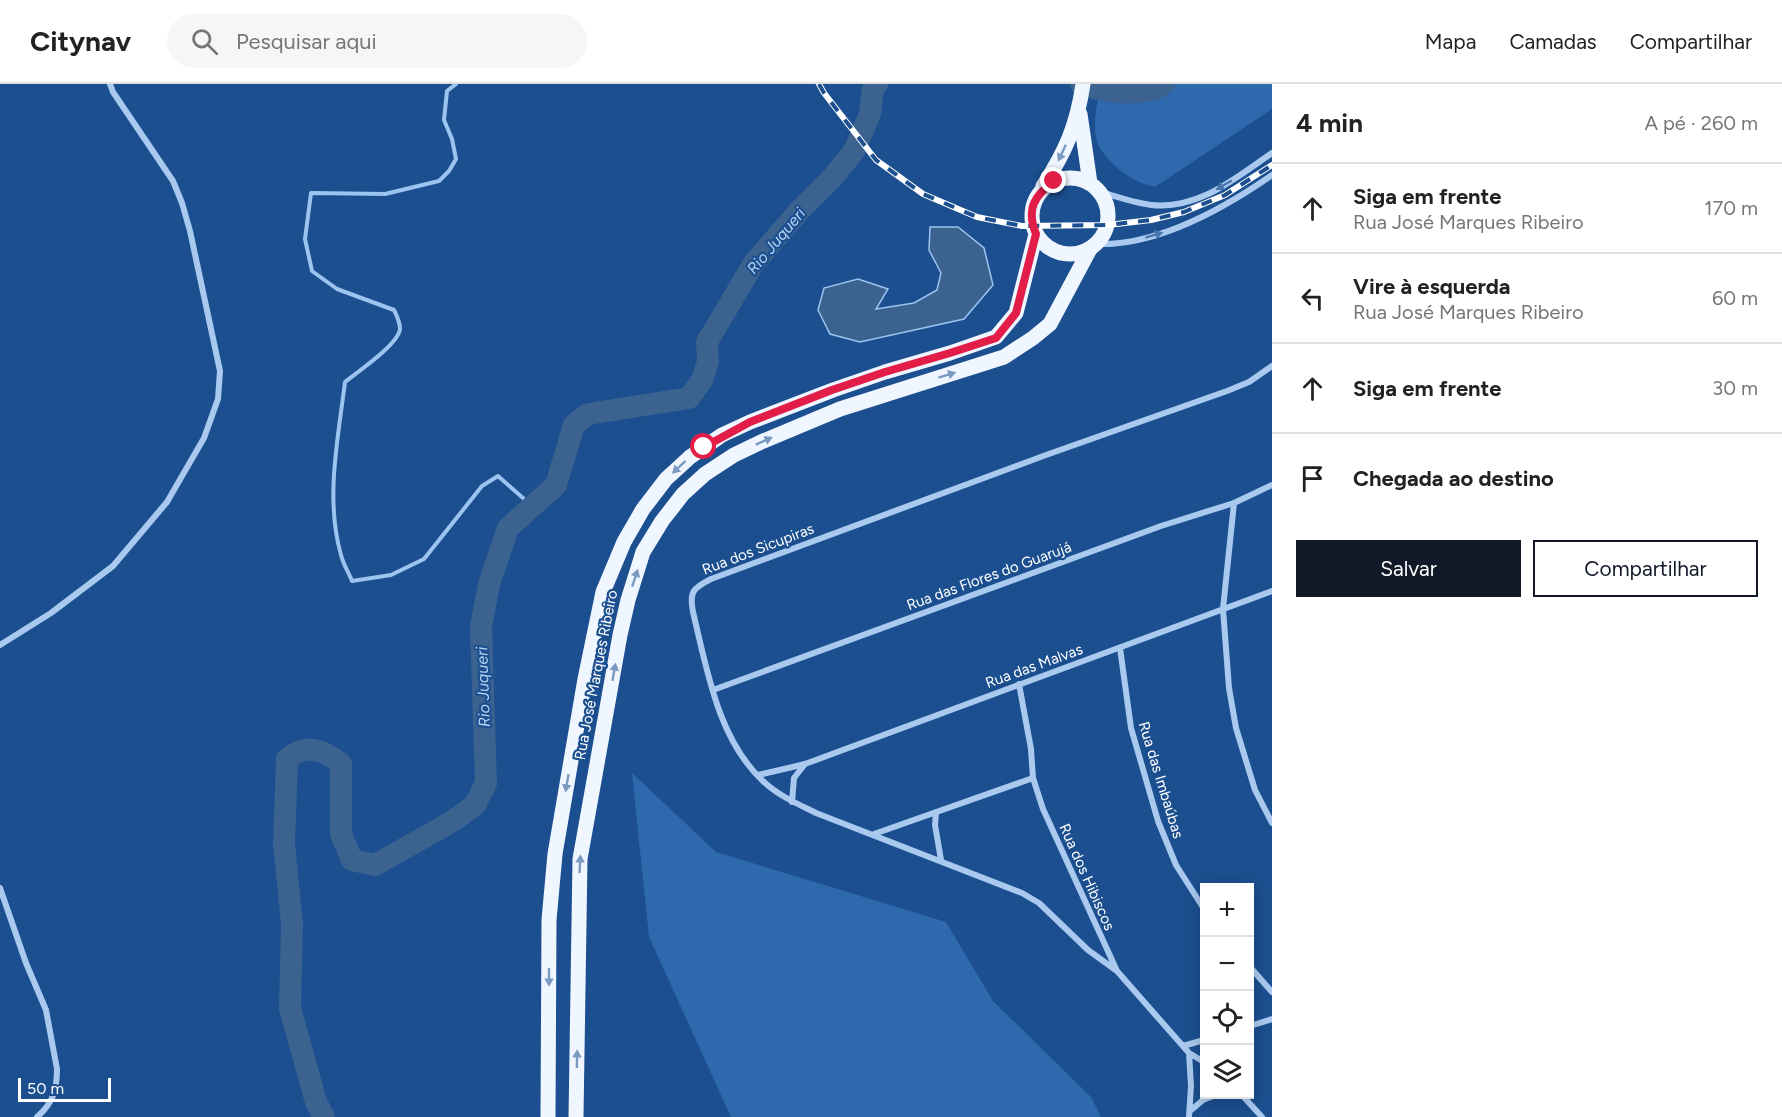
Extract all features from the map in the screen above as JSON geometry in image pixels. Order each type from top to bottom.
[{"type":"main road","points":[[1080,107],[1095,187],[1109,208],[1108,225],[1094,246],[1075,253],[1060,252],[1046,246],[1036,234],[1032,225],[1032,208],[1039,192],[1062,158],[1080,107],[1083,84]]},
{"type":"main road","points":[[1039,192],[1054,181],[1072,178],[1095,187]]},
{"type":"main road","name":"Rua José Marques Ribeiro","points":[[548,1117],[549,920],[555,854],[585,679],[603,592],[624,542],[666,479],[690,457],[723,435],[832,390],[996,338],[1016,313],[1036,234]]},
{"type":"main road","name":"Rua José Marques Ribeiro","points":[[576,1117],[580,858],[620,634],[643,552],[662,521],[683,494],[705,474],[734,455],[840,409],[1004,357],[1033,338],[1050,324],[1094,246]]},
{"type":"street","points":[[0,645],[51,613],[113,566],[167,502],[204,438],[218,399],[220,371],[182,203],[173,181],[112,92],[110,84]]},
{"type":"street","points":[[1095,187],[1150,205],[1185,203],[1203,197],[1272,153]]},
{"type":"street","points":[[1094,246],[1132,242],[1191,222],[1243,195],[1272,175]]},
{"type":"street","name":"Rua dos Sicupiras","points":[[1117,971],[1088,951],[1039,903],[1009,886],[792,802],[763,781],[738,749],[727,729],[713,690],[692,603],[693,591],[700,584],[1047,455],[1208,398],[1249,382],[1272,366]]},
{"type":"street","name":"Rua das Flores do Guarujá","points":[[713,690],[1139,534],[1234,503],[1272,485]]},
{"type":"street","points":[[1234,503],[1223,609],[1227,669],[1236,728],[1255,790],[1272,823]]},
{"type":"street","name":"Rua das Malvas","points":[[758,775],[805,764],[1272,591]]},
{"type":"street","name":"Rua das Imbaúbas","points":[[1120,648],[1131,728],[1158,820],[1176,866],[1200,903]]},
{"type":"street","name":"Rua dos Hibiscos","points":[[1019,684],[1031,749],[1033,778],[1043,809],[1117,971],[1189,1053],[1200,1060]]},
{"type":"street","points":[[792,802],[794,778],[805,764]]},
{"type":"street","points":[[873,834],[1033,778]]},
{"type":"street","points":[[936,812],[935,825],[940,860]]},
{"type":"street","points":[[0,888],[26,963],[46,1010],[57,1069],[52,1101],[36,1117]]},
{"type":"street","points":[[1254,972],[1272,992]]},
{"type":"street","points":[[1254,1025],[1272,1019]]},
{"type":"street","points":[[1183,1046],[1200,1041]]},
{"type":"street","points":[[1189,1053],[1190,1114]]},
{"type":"street","points":[[1190,1114],[1206,1099]]},
{"type":"street","points":[[1245,1099],[1262,1117]]},
{"type":"shaded area","points":[[1100,84],[1272,84],[1272,109],[1155,187],[1138,181],[1121,171],[1101,149],[1095,128]]},
{"type":"shaded area","points":[[930,227],[958,227],[984,248],[993,285],[964,319],[860,342],[830,334],[818,310],[824,288],[858,279],[888,289],[876,309],[914,303],[937,290],[941,273],[929,250]]},
{"type":"shaded area","points":[[632,773],[716,852],[946,922],[993,1001],[1091,1097],[1101,1117],[731,1117],[649,937]]},
{"type":"waterway","points":[[456,84],[447,91],[444,120],[452,139],[456,159],[439,181],[385,194],[311,193],[305,239],[312,271],[337,289],[394,310],[400,326],[398,335],[392,343],[345,382],[334,469],[336,534],[342,558],[352,581],[391,575],[424,559],[482,486],[498,476],[531,505]]},
{"type":"waterway","name":"Rio Juqueri","points":[[324,1117],[316,1102],[290,1008],[292,924],[284,844],[287,759],[301,751],[314,750],[328,755],[341,764],[341,834],[352,860],[375,865],[453,821],[475,805],[486,783],[481,627],[489,584],[508,528],[556,485],[574,425],[588,414],[689,398],[702,380],[708,362],[707,342],[754,263],[854,151],[870,114],[873,89],[877,84]]},
{"type":"waterway","name":"Rio Juqueri","points":[[1081,84],[1122,92],[1145,91],[1164,84]]},
{"type":"railway","points":[[819,84],[876,160],[923,194],[977,217],[1022,226],[1108,225],[1151,220],[1184,212],[1225,195],[1272,165]]},
{"type":"route","points":[[704,447],[750,422],[832,390],[996,338],[1016,313],[1036,234],[1032,225],[1032,208],[1039,192],[1054,181]]}]
